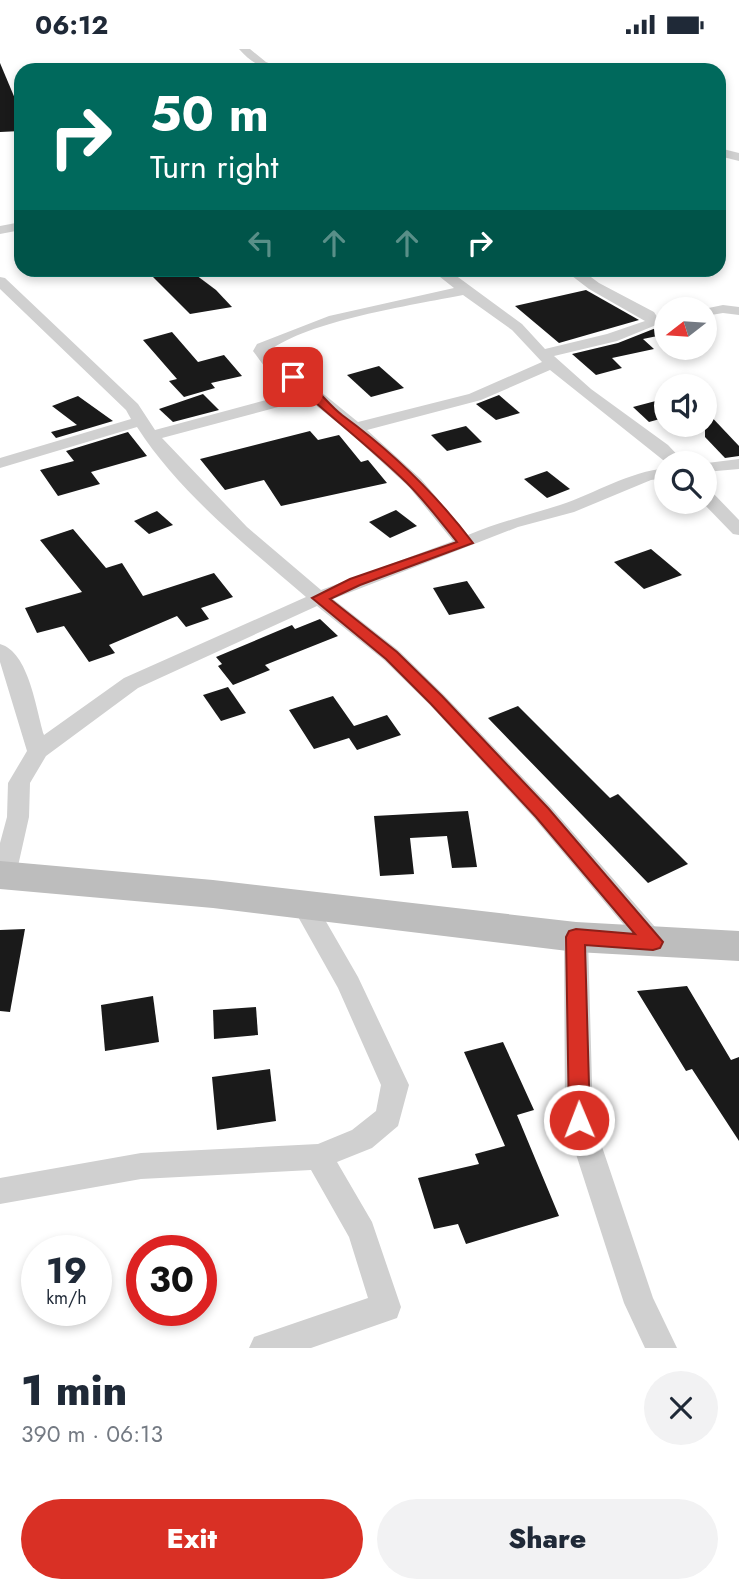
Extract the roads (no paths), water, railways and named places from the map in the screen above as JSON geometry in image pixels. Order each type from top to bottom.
[{"type":"main road","points":[[2,875],[213,894],[576,937],[739,946]]},
{"type":"street","points":[[244,49],[261,63]]},
{"type":"street","points":[[447,277],[517,327],[547,359],[662,449]]},
{"type":"street","points":[[581,277],[654,318]]},
{"type":"street","points":[[0,281],[132,408],[189,479],[241,531],[391,655],[437,700],[542,812],[653,942]]},
{"type":"street","points":[[464,290],[394,305],[285,335],[262,347],[261,351],[270,363],[293,377],[338,417],[355,428],[415,483],[466,543]]},
{"type":"street","points":[[718,310],[739,311]]},
{"type":"street","points":[[355,428],[475,397],[547,359],[654,324]]},
{"type":"street","points":[[0,463],[146,428],[312,393]]},
{"type":"street","points":[[717,466],[739,464]]},
{"type":"street","points":[[2,875],[18,817],[19,783],[38,751],[131,683],[355,582],[466,543],[512,523],[568,507],[654,475]]},
{"type":"street","points":[[717,507],[739,530]]},
{"type":"street","points":[[0,651],[12,661],[38,751]]},
{"type":"street","points":[[0,1191],[141,1166],[320,1157],[362,1139],[388,1117],[395,1085],[349,984],[304,906]]},
{"type":"street","points":[[576,937],[579,1120],[639,1303],[661,1348]]},
{"type":"street","points":[[265,1348],[386,1307],[362,1231],[320,1157]]}]
